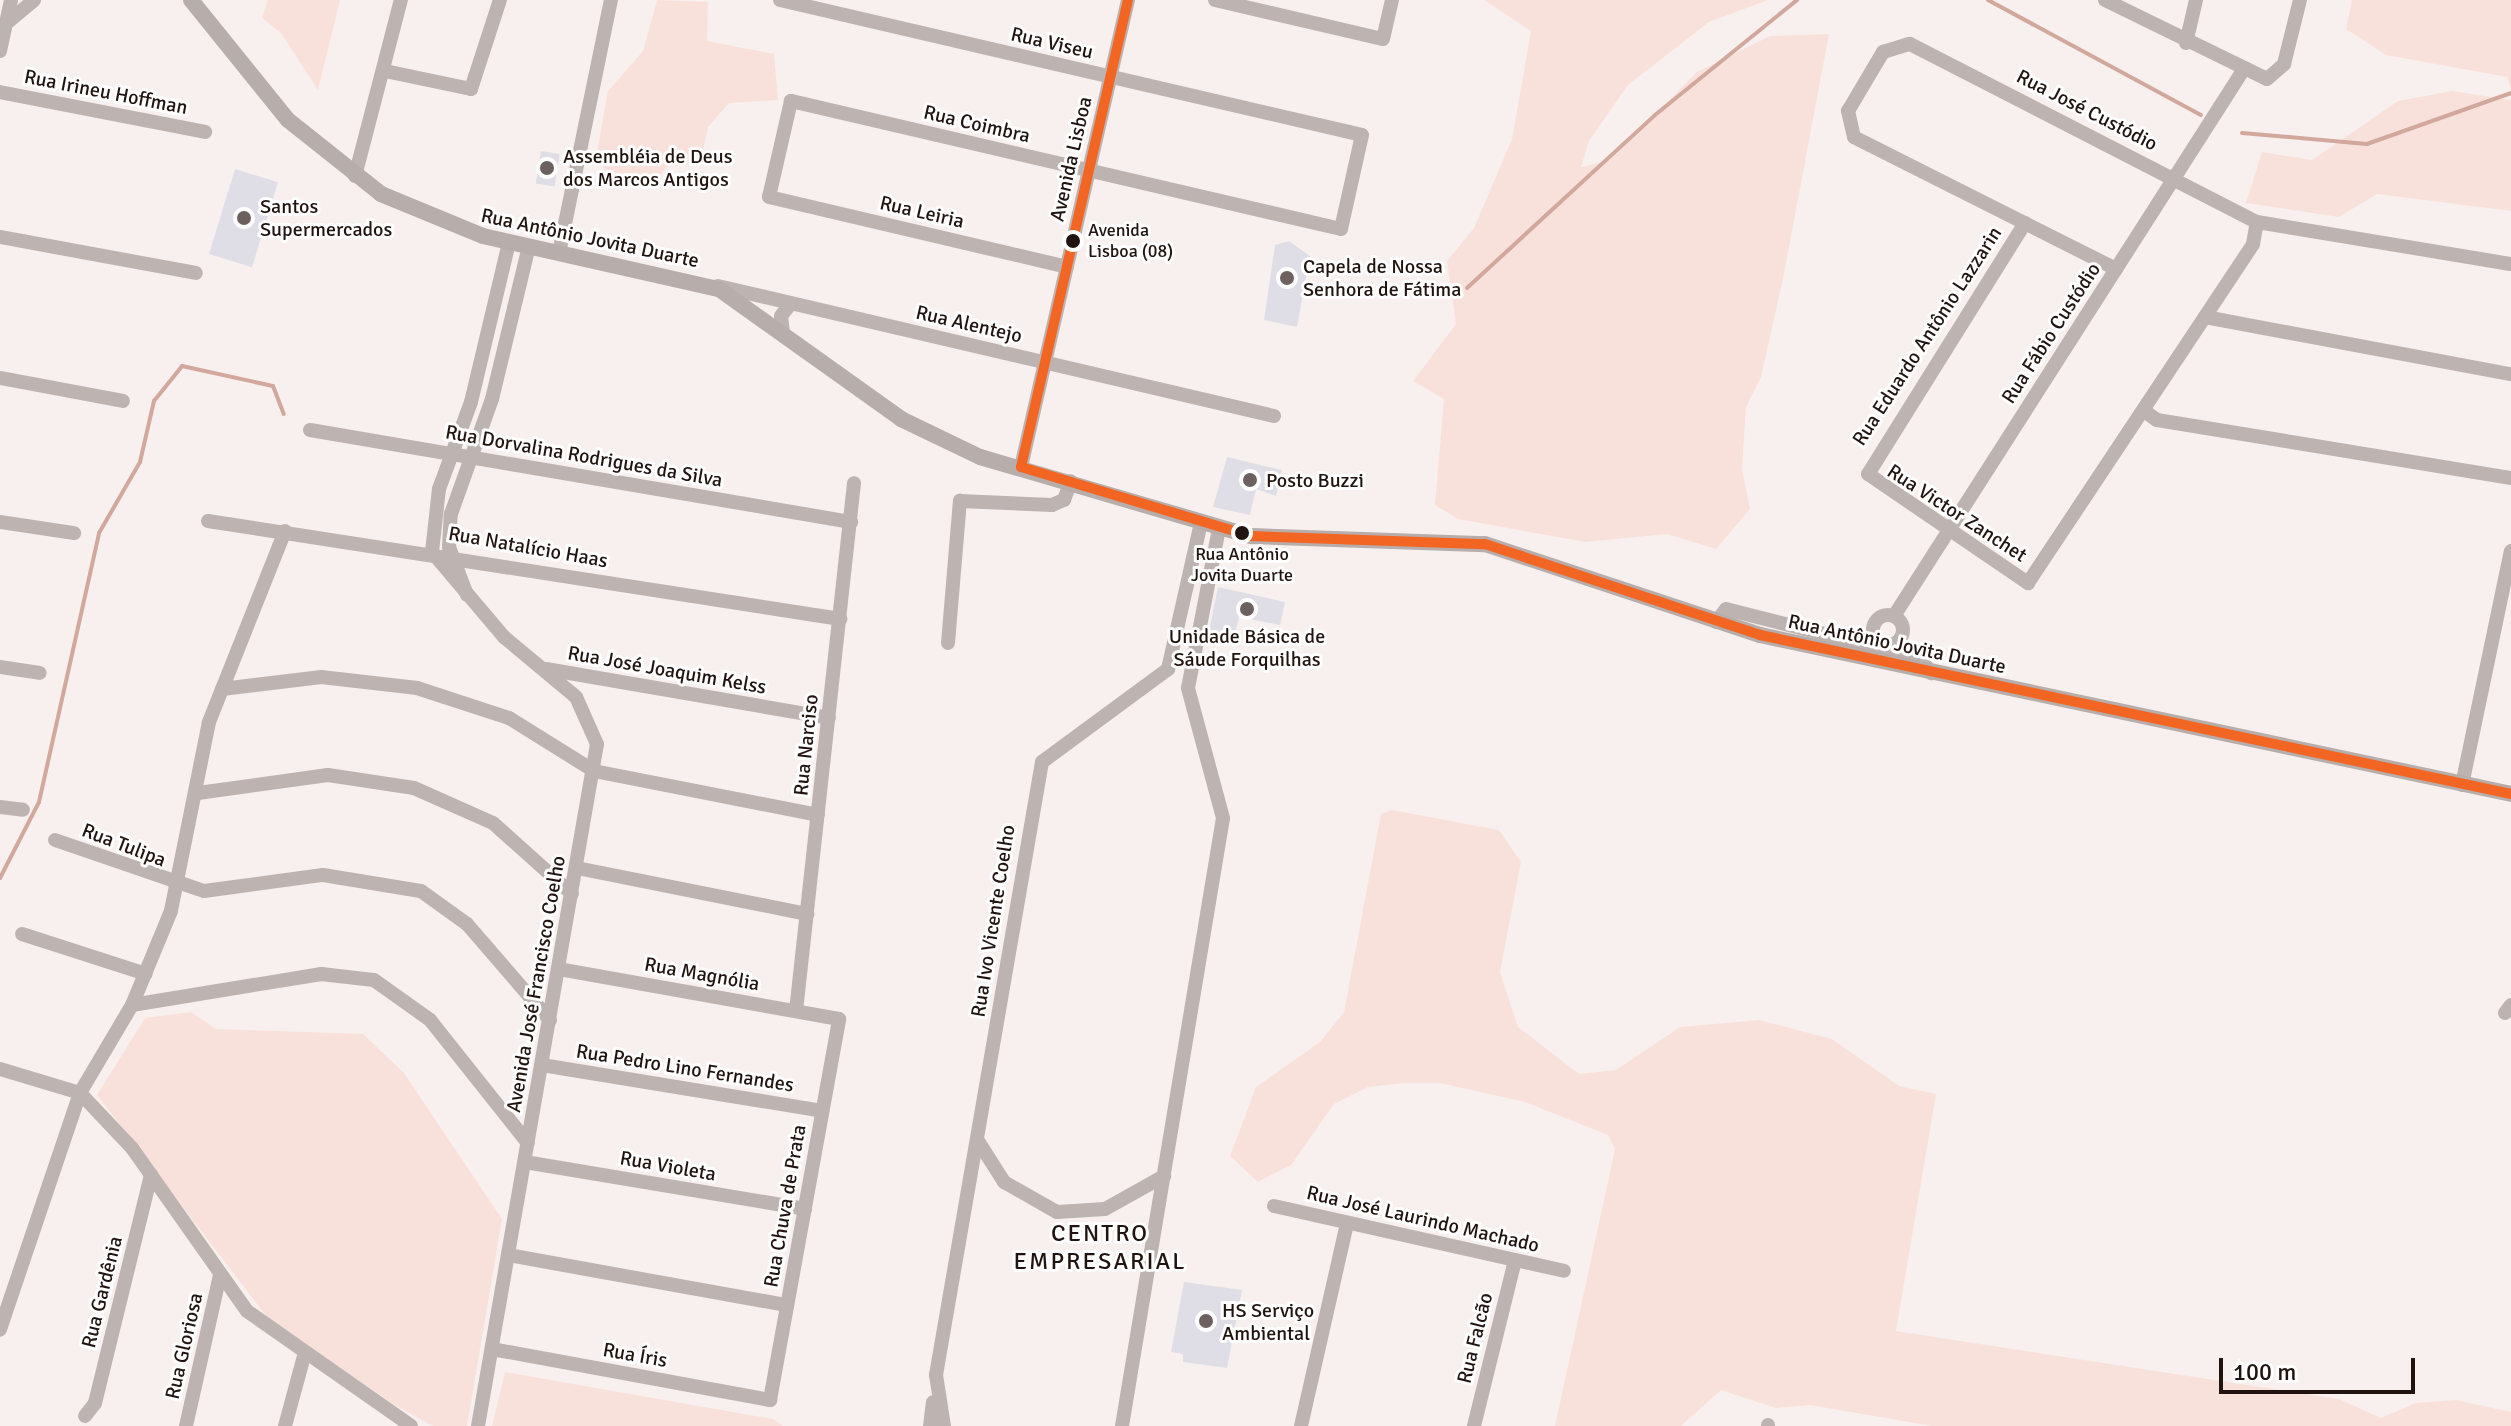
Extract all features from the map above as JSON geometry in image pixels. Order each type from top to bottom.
[{"type":"main road","name":"Rua Antônio Jovita Duarte","points":[[191,0],[288,120],[355,176],[426,214],[509,242],[702,282],[783,332],[918,430],[1021,467],[1201,523],[1280,539],[1475,542],[1716,622],[1931,673],[2511,794]]},
{"type":"street","points":[[0,51],[11,0]]},
{"type":"street","points":[[8,22],[34,0]]},
{"type":"street","points":[[355,176],[385,71],[401,0]]},
{"type":"street","points":[[385,71],[471,89],[500,0]]},
{"type":"street","points":[[559,253],[611,0]]},
{"type":"street","name":"Rua Viseu","points":[[780,0],[814,4],[1362,135],[1341,229]]},
{"type":"street","name":"Avenida Lisboa","points":[[1021,467],[1128,0]]},
{"type":"street","points":[[1215,0],[1383,39],[1392,0]]},
{"type":"street","points":[[2105,0],[2242,72],[2277,74],[2300,0]]},
{"type":"street","points":[[2186,43],[2196,0]]},
{"type":"street","name":"Rua José Custódio","points":[[2025,223],[1854,137],[1846,124],[1883,52],[1896,43],[2175,177],[2257,222],[2511,264]]},
{"type":"street","name":"Rua Fábio Custódio","points":[[1894,616],[2242,72]]},
{"type":"street","name":"Rua Irineu Hoffman","points":[[0,92],[205,132]]},
{"type":"street","name":"Rua Coimbra","points":[[769,197],[791,101],[1341,229]]},
{"type":"street","name":"Rua Leiria","points":[[769,197],[1067,267]]},
{"type":"street","points":[[2257,222],[2253,244],[2143,410],[2157,420],[2511,478]]},
{"type":"street","points":[[2025,223],[2116,269]]},
{"type":"street","name":"Rua Eduardo Antônio Lazzarin","points":[[1868,474],[2025,223]]},
{"type":"street","points":[[0,237],[196,273]]},
{"type":"street","points":[[432,550],[433,514],[509,242]]},
{"type":"street","name":"Avenida José Francisco Coelho","points":[[468,600],[453,556],[451,514],[471,457],[529,246]]},
{"type":"street","name":"Rua Alentejo","points":[[702,282],[1274,416]]},
{"type":"street","points":[[783,332],[781,316],[791,303]]},
{"type":"street","points":[[2205,317],[2511,374]]},
{"type":"street","points":[[0,378],[123,401]]},
{"type":"street","name":"Rua Victor Zanchet","points":[[1868,474],[2028,583],[2143,410]]},
{"type":"street","name":"Rua Dorvalina Rodrigues da Silva","points":[[310,430],[851,522]]},
{"type":"street","points":[[948,643],[960,501],[1052,505],[1064,500],[1071,481]]},
{"type":"street","name":"Rua Narciso","points":[[796,1011],[854,483]]},
{"type":"street","name":"Rua Natalício Haas","points":[[208,521],[432,550],[453,556],[840,619]]},
{"type":"street","points":[[0,522],[74,533]]},
{"type":"street","points":[[1188,688],[1161,680],[1171,661],[1201,523]]},
{"type":"street","points":[[1122,1426],[1223,818],[1188,688],[1219,528]]},
{"type":"street","points":[[1,1327],[80,1093],[132,1005],[180,887],[222,689],[285,531]]},
{"type":"street","name":"Avenida José Francisco Coelho","points":[[432,550],[468,600],[545,669],[592,718],[594,771],[478,1426]]},
{"type":"street","points":[[2462,785],[2511,551]]},
{"type":"street","points":[[1716,622],[1726,609],[1920,658],[1931,673]]},
{"type":"street","points":[[1894,616],[1903,633],[1882,647],[1874,627],[1894,616]]},
{"type":"street","points":[[0,667],[40,673]]},
{"type":"street","name":"Rua José Joaquim Kelss","points":[[545,669],[829,718]]},
{"type":"street","points":[[222,689],[321,677],[417,688],[509,718],[594,771],[818,815]]},
{"type":"street","name":"Rua Ivo Vicente Coelho","points":[[930,1426],[1042,762],[1161,680]]},
{"type":"street","points":[[198,793],[328,775],[424,790],[493,823],[572,894]]},
{"type":"street","points":[[0,807],[23,810]]},
{"type":"street","name":"Rua Tulipa","points":[[55,840],[180,887],[204,891],[323,875],[403,884],[451,909],[550,1020]]},
{"type":"street","points":[[577,868],[807,914]]},
{"type":"street","points":[[22,934],[146,974]]},
{"type":"street","name":"Rua Magnólia","points":[[559,969],[839,1019]]},
{"type":"street","points":[[132,1005],[321,974],[374,980],[430,1020],[528,1143]]},
{"type":"street","name":"Rua Chuva de Prata","points":[[770,1400],[839,1019]]},
{"type":"street","name":"Rua Pedro Lino Fernandes","points":[[542,1065],[822,1111]]},
{"type":"street","points":[[0,1069],[80,1093],[151,1175],[247,1311],[385,1419],[411,1426]]},
{"type":"street","points":[[977,1140],[1004,1182],[1057,1212],[1105,1209],[1164,1176]]},
{"type":"street","name":"Rua Violeta","points":[[525,1162],[805,1209]]},
{"type":"street","name":"Rua Gardênia","points":[[85,1416],[95,1403],[151,1175]]},
{"type":"street","name":"Rua José Laurindo Machado","points":[[1274,1206],[1564,1271]]},
{"type":"street","points":[[1301,1426],[1347,1223]]},
{"type":"street","points":[[508,1255],[787,1305]]},
{"type":"street","name":"Rua Falcão","points":[[1474,1426],[1515,1260]]},
{"type":"street","name":"Rua Gloriosa","points":[[186,1426],[220,1275]]},
{"type":"street","name":"Rua Íris","points":[[492,1349],[770,1400]]},
{"type":"street","points":[[285,1426],[304,1356]]},
{"type":"street","name":"Rua Ivo Vicente Coelho","points":[[935,1390],[944,1426]]},
{"type":"shaded area","points":[[268,0],[340,0],[318,90],[281,33],[262,18]]},
{"type":"shaded area","points":[[657,0],[708,2],[707,41],[774,54],[778,100],[729,103],[708,127],[700,164],[666,167],[653,187],[608,173],[596,157],[608,91],[643,51]]},
{"type":"shaded area","points":[[1484,0],[1768,0],[1709,22],[1628,85],[1589,141],[1581,167],[1609,161],[1697,72],[1770,36],[1829,34],[1783,279],[1761,377],[1746,407],[1742,469],[1750,509],[1716,549],[1667,534],[1585,542],[1458,519],[1435,505],[1444,399],[1413,381],[1456,324],[1447,261],[1474,228],[1512,139],[1531,31]]},
{"type":"shaded area","points":[[2352,0],[2511,0],[2511,90],[2507,77],[2386,55],[2346,29]]},
{"type":"shaded area","points":[[2452,91],[2511,100],[2511,211],[2377,194],[2339,217],[2246,203],[2262,152],[2312,160],[2398,101]]},
{"type":"shaded area","points":[[1392,810],[1499,830],[1521,862],[1500,972],[1518,1027],[1579,1074],[1616,1070],[1680,1027],[1759,1020],[1832,1039],[1899,1086],[1936,1094],[1896,1331],[2339,1399],[2381,1418],[2416,1403],[2456,1400],[2511,1412],[2511,1426],[1932,1426],[1810,1405],[1776,1408],[1721,1390],[1681,1426],[1555,1426],[1615,1149],[1608,1135],[1525,1102],[1440,1083],[1404,1083],[1368,1087],[1334,1104],[1291,1165],[1258,1182],[1230,1156],[1256,1087],[1320,1042],[1344,1012],[1381,814]]},
{"type":"shaded area","points":[[191,1012],[216,1029],[363,1034],[404,1073],[502,1219],[467,1426],[433,1426],[393,1404],[267,1317],[97,1095],[145,1018]]},
{"type":"shaded area","points":[[505,1372],[773,1419],[783,1426],[492,1426]]},
{"type":"building","name":"Assembléia de Deus dos Marcos Antigos","points":[[541,151],[560,154],[555,187],[536,184]]},
{"type":"building","name":"Santos Supermercados","points":[[235,169],[278,182],[252,267],[209,254]]},
{"type":"building","name":"Capela de Nossa Senhora de Fátima","points":[[1289,241],[1310,256],[1297,327],[1264,320],[1275,245]]},
{"type":"building","name":"Posto Buzzi","points":[[1227,457],[1282,470],[1276,496],[1256,489],[1250,515],[1213,507]]},
{"type":"building","name":"Unidade Básica de Sáude Forquilhas","points":[[1218,587],[1285,602],[1280,625],[1239,617],[1234,637],[1209,631]]},
{"type":"building","name":"HS Serviço Ambiental","points":[[1184,1282],[1242,1290],[1227,1368],[1183,1362],[1183,1354],[1171,1352]]},
{"type":"waterway","points":[[1467,288],[1655,115],[1797,0]]},
{"type":"waterway","points":[[1988,0],[2201,115]]},
{"type":"waterway","points":[[2242,133],[2367,144],[2511,93]]},
{"type":"waterway","points":[[0,878],[39,802],[99,533],[140,462],[154,401],[182,366],[273,386],[284,414]]},
{"type":"transit line","points":[[1021,467],[1128,0]]},
{"type":"transit line","points":[[1021,467],[1251,536],[1485,544],[1760,635],[2511,794]]},
{"type":"place","name":"Assembléia de Deus dos Marcos Antigos","points":[[547,168]]},
{"type":"place","name":"Santos Supermercados","points":[[244,218]]},
{"type":"place","name":"Avenida Lisboa (08)","points":[[1073,241]]},
{"type":"place","name":"Capela de Nossa Senhora de Fátima","points":[[1287,278]]},
{"type":"place","name":"Posto Buzzi","points":[[1250,480]]},
{"type":"place","name":"Rua Antônio Jovita Duarte","points":[[1242,533]]},
{"type":"place","name":"Unidade Básica de Sáude Forquilhas","points":[[1247,609]]},
{"type":"place","name":"HS Serviço Ambiental","points":[[1206,1321]]},
{"type":"district","name":"CENTRO EMPRESARIAL","points":[[1100,1248]]}]
